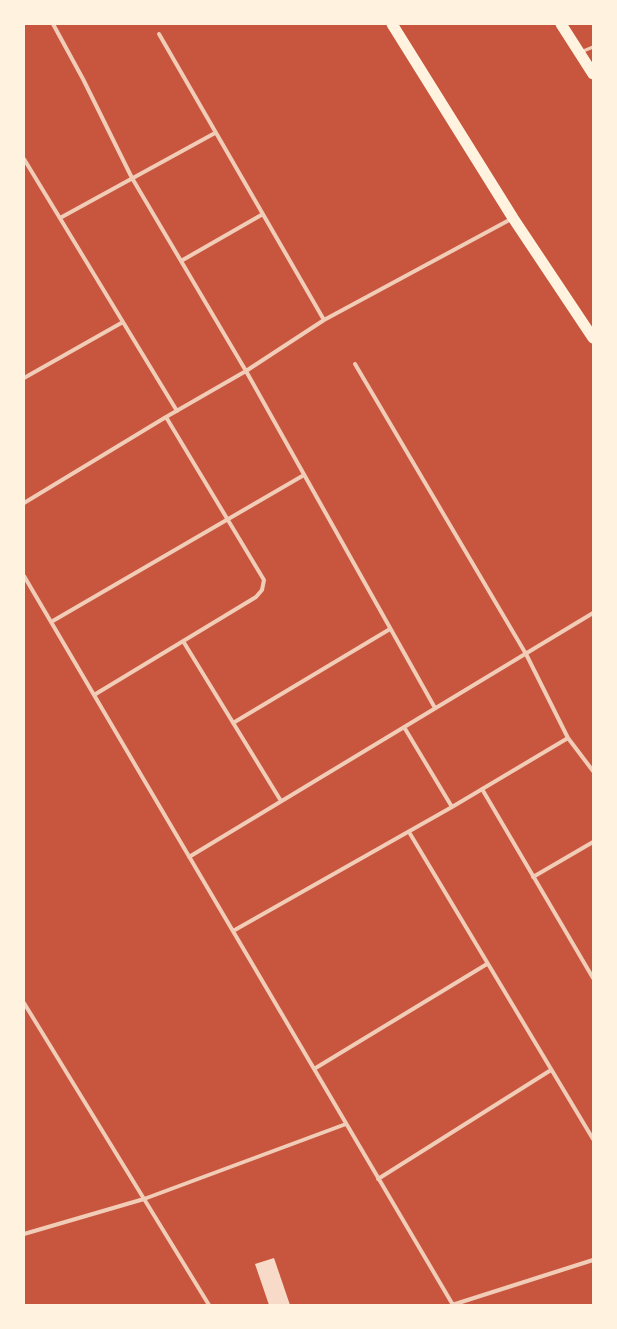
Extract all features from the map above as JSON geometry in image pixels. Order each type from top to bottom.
[{"type":"highway","points":[[392,24],[513,218],[593,338]]},
{"type":"highway","points":[[561,24],[593,74]]},
{"type":"street","points":[[53,24],[84,79],[132,178],[246,371],[435,708]]},
{"type":"street","points":[[159,34],[324,320]]},
{"type":"street","points":[[60,218],[215,133]]},
{"type":"street","points":[[24,159],[177,411]]},
{"type":"street","points":[[181,261],[264,214]]},
{"type":"street","points":[[24,503],[166,416],[246,371],[324,320],[513,218]]},
{"type":"street","points":[[24,378],[123,322]]},
{"type":"street","points":[[355,364],[526,654],[568,738],[593,772]]},
{"type":"street","points":[[94,695],[256,597],[262,590],[264,580],[166,416]]},
{"type":"street","points":[[51,622],[304,474]]},
{"type":"street","points":[[24,576],[452,1305],[593,1260]]},
{"type":"street","points":[[189,857],[593,612]]},
{"type":"street","points":[[233,723],[390,629]]},
{"type":"street","points":[[183,641],[281,801]]},
{"type":"street","points":[[404,727],[452,807]]},
{"type":"street","points":[[233,931],[409,832],[568,738]]},
{"type":"street","points":[[482,789],[593,978]]},
{"type":"street","points":[[409,832],[593,1139]]},
{"type":"street","points":[[533,877],[593,842]]},
{"type":"street","points":[[314,1069],[487,964]]},
{"type":"street","points":[[24,1003],[209,1305]]},
{"type":"street","points":[[378,1179],[551,1070]]},
{"type":"street","points":[[24,1234],[144,1199],[346,1124]]},
{"type":"lane","points":[[579,52],[593,47]]},
{"type":"building","points":[[274,1258],[290,1305],[269,1305],[255,1264]]}]
